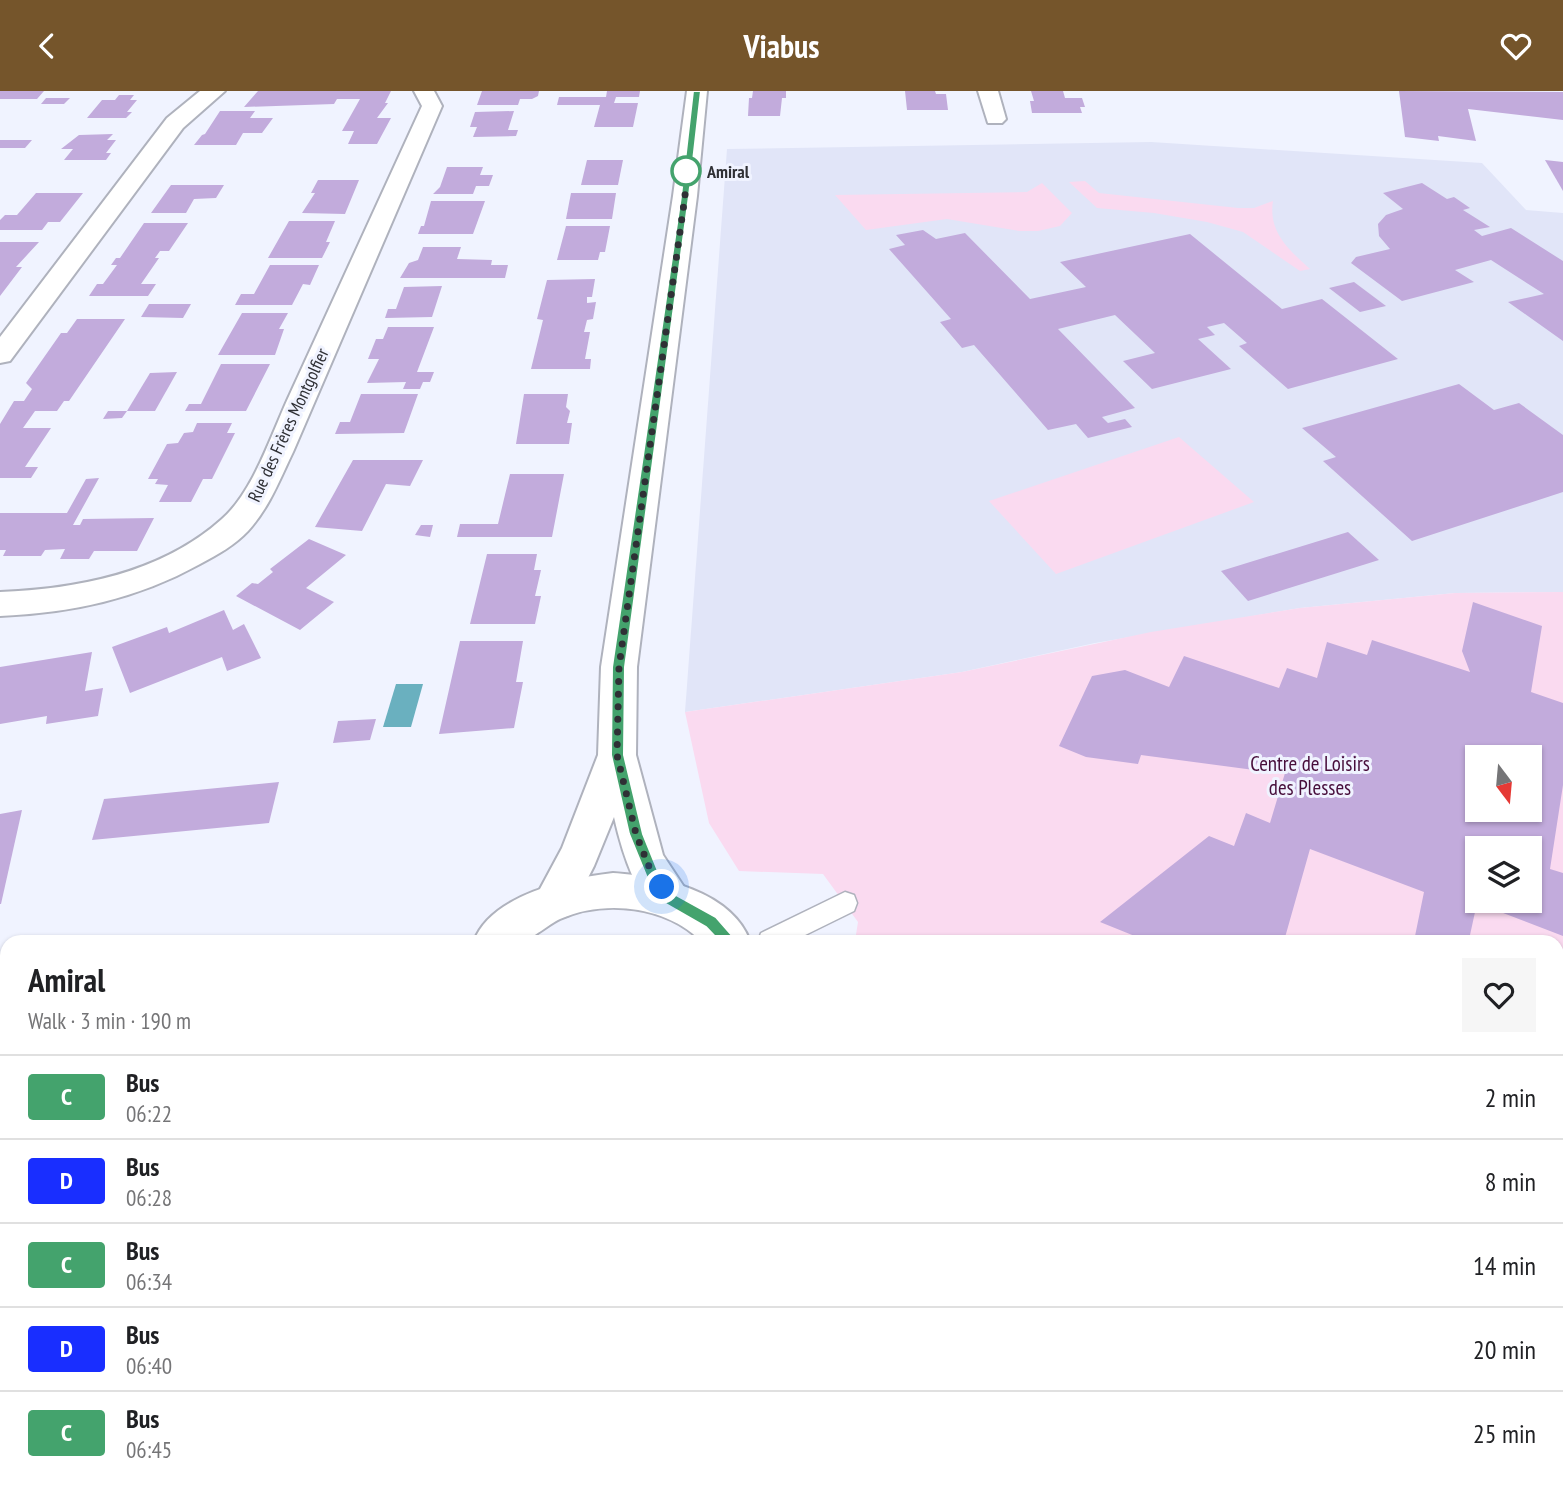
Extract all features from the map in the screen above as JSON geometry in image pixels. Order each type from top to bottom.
[{"type":"street","points":[[0,354],[175,123],[201,99],[215,91]]},
{"type":"street","name":"Rue des Frères Montgolfier","points":[[0,604],[49,603],[110,592],[168,569],[237,523],[254,502],[278,452],[432,106],[424,91]]},
{"type":"street","points":[[671,899],[652,874],[643,855],[617,755],[619,667],[685,196],[697,91]]},
{"type":"street","points":[[988,91],[995,119]]},
{"type":"street","points":[[554,902],[580,859],[617,755]]},
{"type":"street","points":[[502,935],[524,917],[554,902],[578,895],[614,891],[649,893],[671,899],[711,922],[723,935]]},
{"type":"lane","points":[[781,935],[845,903]]},
{"type":"shaded area","points":[[1151,142],[1482,163],[1526,210],[1563,213],[1563,592],[1455,593],[1300,608],[1095,643],[962,672],[685,712],[727,149]]},
{"type":"green space","points":[[1085,181],[1099,193],[1238,208],[1254,208],[1273,201],[1272,212],[1277,231],[1288,247],[1310,269],[1300,271],[1243,232],[1207,222],[1154,213],[1097,208],[1069,182]]},
{"type":"green space","points":[[1042,183],[1072,213],[1060,226],[1038,231],[1019,231],[947,219],[866,230],[835,195],[1027,192]]},
{"type":"green space","points":[[1179,437],[1254,502],[1056,574],[989,501]]},
{"type":"green space","name":"Centre de Loisirs des Plesses","points":[[1563,592],[1563,935],[856,935],[858,922],[823,874],[739,871],[709,823],[685,712],[962,672],[1151,632],[1300,608],[1455,593]]},
{"type":"water","points":[[396,684],[423,684],[411,727],[383,727]]},
{"type":"building","points":[[0,91],[44,91],[37,99],[0,99]]},
{"type":"building","points":[[258,91],[391,91],[385,103],[388,103],[377,118],[391,118],[377,144],[348,144],[354,131],[342,131],[360,99],[337,99],[334,104],[244,107]]},
{"type":"building","points":[[482,91],[539,91],[538,96],[532,99],[520,99],[518,105],[477,105]]},
{"type":"building","points":[[607,91],[640,91],[639,97],[616,97],[614,103],[638,103],[633,127],[594,127],[600,105],[557,105],[559,97],[606,97]]},
{"type":"building","points":[[753,91],[786,91],[786,98],[782,98],[780,116],[748,116],[749,98],[752,98]]},
{"type":"building","points":[[905,91],[935,91],[936,94],[946,94],[948,110],[907,110]]},
{"type":"building","points":[[1031,91],[1063,91],[1065,98],[1082,98],[1085,107],[1080,107],[1082,113],[1032,113],[1030,101],[1034,101]]},
{"type":"building","points":[[1399,91],[1563,92],[1563,120],[1468,109],[1476,141],[1438,136],[1439,141],[1405,137]]},
{"type":"building","points":[[119,95],[134,95],[130,100],[137,100],[127,112],[132,112],[126,118],[87,118],[102,100],[115,100]]},
{"type":"building","points":[[46,98],[70,98],[64,104],[41,104]]},
{"type":"building","points":[[220,111],[255,111],[250,118],[273,118],[262,133],[243,133],[236,145],[194,145]]},
{"type":"building","points":[[514,111],[508,130],[518,130],[516,136],[473,137],[477,127],[470,127],[475,112]]},
{"type":"building","points":[[113,134],[107,140],[116,140],[106,153],[111,153],[106,160],[64,160],[73,149],[61,149],[79,135]]},
{"type":"building","points":[[0,140],[32,140],[25,148],[0,148]]},
{"type":"building","points":[[587,160],[623,160],[618,185],[581,185]]},
{"type":"building","points":[[1545,160],[1563,162],[1563,191]]},
{"type":"building","points":[[447,167],[483,167],[480,175],[493,175],[489,186],[476,186],[473,194],[433,194],[440,187]]},
{"type":"building","points":[[318,180],[359,180],[345,214],[302,213],[315,193],[311,193]]},
{"type":"building","points":[[1422,183],[1447,199],[1454,197],[1470,208],[1463,210],[1490,227],[1474,230],[1482,236],[1511,228],[1563,261],[1563,341],[1508,302],[1544,294],[1491,260],[1455,270],[1474,282],[1402,301],[1351,263],[1356,257],[1390,249],[1379,236],[1378,224],[1386,215],[1403,209],[1383,193]]},
{"type":"building","points":[[171,185],[224,185],[216,198],[194,199],[186,213],[151,213]]},
{"type":"building","points":[[36,193],[83,193],[60,222],[48,222],[42,230],[0,230],[0,220],[5,215],[17,215]]},
{"type":"building","points":[[571,193],[616,193],[612,219],[566,219]]},
{"type":"building","points":[[431,201],[485,201],[473,234],[418,234],[421,226],[424,226]]},
{"type":"building","points":[[289,221],[335,221],[326,242],[330,242],[322,258],[268,258]]},
{"type":"building","points":[[144,223],[188,223],[169,251],[160,251],[155,258],[159,258],[141,284],[156,284],[148,296],[89,296],[97,284],[103,284],[117,265],[111,265],[116,258],[120,258]]},
{"type":"building","points":[[566,226],[610,226],[605,252],[600,252],[598,260],[557,260]]},
{"type":"building","points":[[923,230],[936,239],[965,233],[1030,299],[1086,287],[1060,262],[1190,234],[1282,309],[1322,299],[1398,359],[1288,389],[1239,346],[1247,343],[1224,323],[1207,327],[1215,335],[1198,339],[1231,369],[1152,389],[1123,361],[1155,353],[1115,315],[1058,329],[1135,408],[1102,417],[1108,423],[1125,419],[1132,427],[1088,438],[1076,424],[1048,430],[974,345],[962,348],[940,322],[951,319],[889,249],[905,245],[896,235]]},
{"type":"building","points":[[0,242],[39,242],[16,267],[22,267],[0,296]]},
{"type":"building","points":[[423,247],[461,247],[457,259],[492,260],[491,265],[508,265],[505,278],[400,278],[409,263],[418,260]]},
{"type":"building","points":[[270,265],[319,265],[310,285],[303,284],[292,305],[235,305],[241,294],[254,294]]},
{"type":"building","points":[[595,279],[592,297],[587,297],[587,303],[596,302],[593,319],[587,320],[584,332],[590,332],[585,359],[591,359],[590,369],[531,369],[543,320],[537,319],[547,280]]},
{"type":"building","points":[[1354,282],[1386,306],[1360,312],[1329,288]]},
{"type":"building","points":[[442,286],[432,317],[385,318],[388,309],[396,309],[404,287]]},
{"type":"building","points":[[149,304],[191,304],[183,318],[141,317]]},
{"type":"building","points":[[242,313],[288,313],[279,329],[284,329],[275,355],[218,355]]},
{"type":"building","points":[[77,319],[125,319],[69,401],[64,401],[57,411],[35,411],[23,428],[51,428],[25,467],[38,467],[31,478],[0,478],[0,424],[14,401],[24,401],[32,389],[26,383],[61,333],[67,333]]},
{"type":"building","points":[[388,327],[434,327],[417,372],[434,372],[430,382],[423,382],[420,389],[403,389],[406,382],[367,383],[379,359],[368,359],[376,339],[383,339]]},
{"type":"building","points":[[221,364],[270,364],[246,411],[185,411],[189,404],[201,404]]},
{"type":"building","points":[[177,372],[155,411],[127,411],[150,373]]},
{"type":"building","points":[[1459,384],[1494,410],[1519,403],[1563,435],[1563,492],[1412,541],[1323,461],[1336,457],[1302,428]]},
{"type":"building","points":[[361,394],[418,394],[404,433],[335,434],[340,422],[350,422]]},
{"type":"building","points":[[524,394],[568,394],[566,407],[570,411],[567,423],[572,423],[569,444],[516,444]]},
{"type":"building","points":[[108,411],[127,411],[122,418],[103,419]]},
{"type":"building","points":[[197,423],[232,423],[227,433],[235,433],[212,479],[203,479],[191,502],[159,502],[168,485],[155,484],[158,479],[148,479],[167,444],[178,443],[184,433],[193,432]]},
{"type":"building","points":[[353,460],[423,460],[410,486],[386,484],[362,531],[315,527]]},
{"type":"building","points":[[510,474],[564,474],[552,537],[457,537],[460,524],[498,524]]},
{"type":"building","points":[[99,478],[73,525],[80,525],[83,519],[154,518],[137,551],[94,551],[89,559],[60,559],[65,549],[45,550],[41,556],[3,556],[6,550],[0,550],[0,513],[67,513],[86,479]]},
{"type":"building","points":[[421,525],[433,525],[430,537],[415,535]]},
{"type":"building","points":[[1348,532],[1379,560],[1248,601],[1221,571]]},
{"type":"building","points":[[309,539],[346,555],[306,588],[334,602],[300,630],[236,596],[252,583],[258,584],[273,572],[270,569]]},
{"type":"building","points":[[487,554],[537,554],[534,570],[541,570],[535,596],[541,596],[535,624],[470,624]]},
{"type":"building","points":[[1473,602],[1542,626],[1531,692],[1563,703],[1563,785],[1550,869],[1563,873],[1563,935],[1503,913],[1542,913],[1542,836],[1465,836],[1465,913],[1475,913],[1470,935],[1415,935],[1424,892],[1310,849],[1286,935],[1132,935],[1100,922],[1209,836],[1234,846],[1246,813],[1270,823],[1285,773],[1257,763],[1254,770],[1141,755],[1138,764],[1086,757],[1059,746],[1092,676],[1125,670],[1169,687],[1184,656],[1279,688],[1287,668],[1317,678],[1327,642],[1367,655],[1372,640],[1470,672],[1462,651]]},
{"type":"building","points":[[224,610],[233,630],[244,624],[261,658],[227,671],[222,657],[130,693],[112,647],[167,627],[169,633]]},
{"type":"building","points":[[460,641],[523,641],[516,682],[523,682],[514,728],[439,734]]},
{"type":"building","points":[[92,652],[85,691],[103,688],[98,716],[46,724],[47,716],[0,724],[0,667]]},
{"type":"building","points":[[376,719],[370,740],[333,743],[338,721]]},
{"type":"building","points":[[279,782],[269,823],[92,840],[104,799]]},
{"type":"building","points":[[22,810],[1,904],[0,904],[0,814]]},
{"type":"bus line","name":"C","points":[[697,91],[685,176],[685,196],[619,667],[617,755],[636,834],[652,874],[671,899],[692,909],[724,935]]},
{"type":"place","name":"Amiral","points":[[686,171]]},
{"type":"route","points":[[662,887],[643,855],[617,755],[619,667],[685,196],[686,171]]}]
